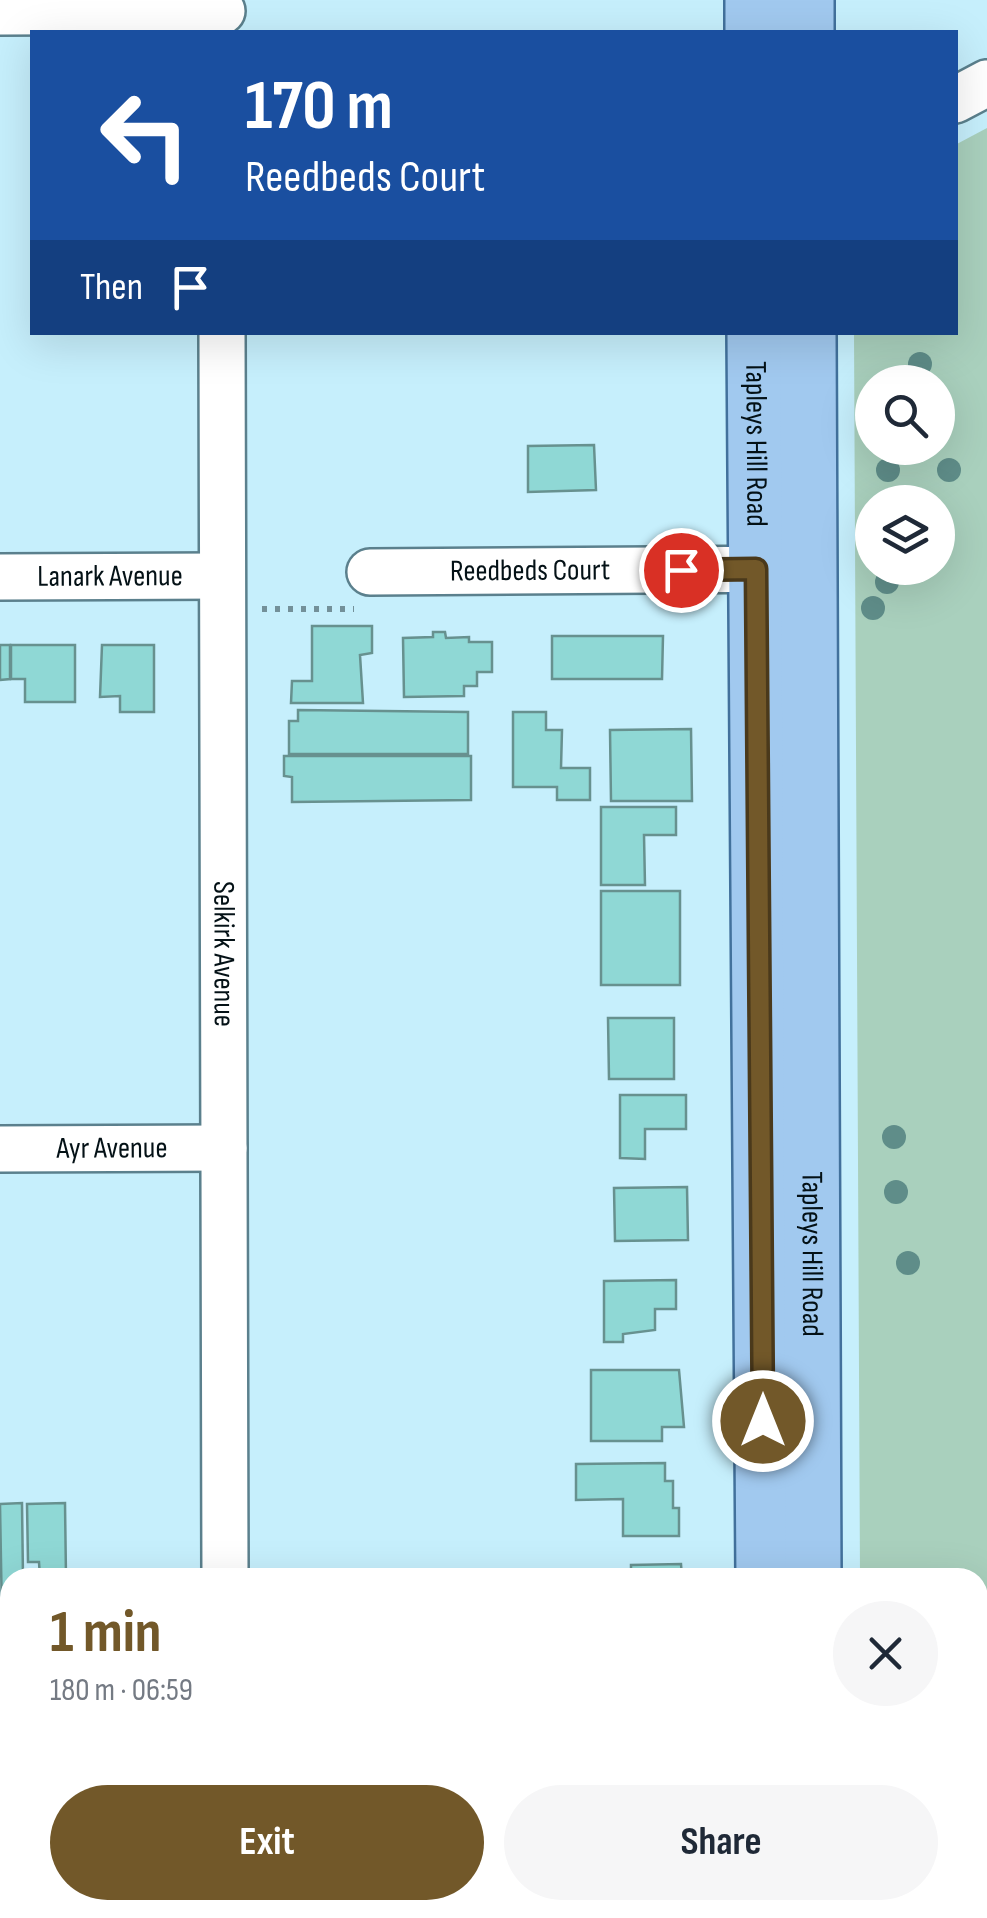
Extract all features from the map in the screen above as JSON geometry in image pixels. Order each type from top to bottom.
[{"type":"main road","points":[[753,0],[753,30]]},
{"type":"main road","points":[[806,0],[806,30]]},
{"type":"main road","name":"Tapleys Hill Road","points":[[755,335],[764,1568]]},
{"type":"main road","name":"Tapleys Hill Road","points":[[808,335],[812,1568]]},
{"type":"street","points":[[0,12],[222,15]]},
{"type":"street","points":[[958,98],[987,83]]},
{"type":"street","name":"Selkirk Avenue","points":[[222,335],[225,1568]]},
{"type":"street","name":"Reedbeds Court","points":[[370,572],[811,569]]},
{"type":"street","name":"Lanark Avenue","points":[[0,577],[222,576]]},
{"type":"street","name":"Ayr Avenue","points":[[0,1149],[224,1148]]},
{"type":"green space","points":[[987,128],[987,1568],[860,1568],[855,585],[955,585],[955,485],[855,485],[855,540],[854,335],[958,335],[958,143]]},
{"type":"building","points":[[594,445],[596,490],[528,492],[528,446]]},
{"type":"building","points":[[312,626],[372,626],[372,653],[360,655],[363,703],[291,703],[292,681],[312,681]]},
{"type":"building","points":[[433,632],[445,632],[446,638],[469,637],[469,642],[492,642],[492,672],[477,672],[477,686],[464,686],[464,696],[404,697],[403,638],[433,637]]},
{"type":"building","points":[[552,636],[663,636],[662,679],[552,679]]},
{"type":"building","points":[[0,645],[10,645],[10,679],[0,680]]},
{"type":"building","points":[[11,645],[75,645],[75,702],[25,702],[25,679],[11,679]]},
{"type":"building","points":[[102,645],[154,645],[154,712],[120,712],[120,696],[100,697]]},
{"type":"building","points":[[298,710],[468,712],[468,754],[289,754],[289,721],[298,721]]},
{"type":"building","points":[[513,712],[546,712],[546,730],[562,730],[561,768],[590,768],[590,800],[557,800],[557,787],[513,787]]},
{"type":"building","points":[[691,729],[692,801],[611,801],[610,730]]},
{"type":"building","points":[[284,756],[471,756],[471,800],[292,802],[292,777],[284,776]]},
{"type":"building","points":[[601,807],[676,807],[676,835],[644,835],[645,885],[601,885]]},
{"type":"building","points":[[601,891],[680,891],[680,985],[601,985]]},
{"type":"building","points":[[608,1018],[674,1018],[674,1079],[609,1079]]},
{"type":"building","points":[[620,1095],[686,1095],[686,1129],[645,1129],[645,1159],[620,1158]]},
{"type":"building","points":[[687,1187],[688,1240],[615,1241],[614,1188]]},
{"type":"building","points":[[676,1280],[676,1309],[655,1309],[655,1330],[623,1334],[623,1342],[604,1342],[604,1281]]},
{"type":"building","points":[[591,1370],[679,1370],[684,1427],[662,1427],[662,1441],[591,1441]]},
{"type":"building","points":[[665,1463],[665,1481],[673,1481],[673,1508],[679,1508],[679,1536],[623,1536],[623,1499],[576,1500],[576,1464]]},
{"type":"building","points":[[22,1503],[23,1568],[1,1568],[0,1504]]},
{"type":"building","points":[[65,1503],[66,1568],[39,1568],[39,1562],[28,1562],[27,1504]]},
{"type":"building","points":[[681,1564],[681,1568],[631,1568]]},
{"type":"route","points":[[681,570],[756,569],[763,1421]]}]
